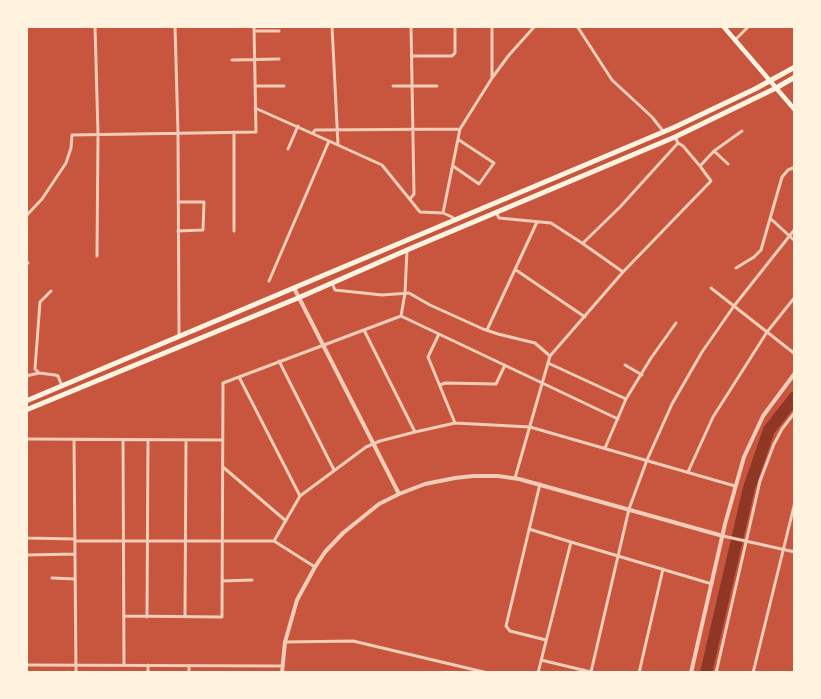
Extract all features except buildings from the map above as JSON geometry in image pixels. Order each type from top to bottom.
[{"type":"highway","points":[[26,401],[663,132],[770,81],[795,66]]},
{"type":"highway","points":[[26,410],[298,298],[675,137],[795,77]]},
{"type":"main road","points":[[723,26],[795,110]]},
{"type":"street","points":[[95,26],[98,134],[96,256]]},
{"type":"street","points":[[175,26],[178,133],[179,336]]},
{"type":"street","points":[[26,216],[42,199],[66,163],[71,148],[72,135],[256,132],[254,26]]},
{"type":"street","points":[[332,26],[338,145]]},
{"type":"street","points":[[410,199],[414,194],[411,26]]},
{"type":"street","points":[[412,56],[452,56],[455,53],[455,26]]},
{"type":"street","points":[[492,26],[492,78]]},
{"type":"street","points":[[442,213],[460,129],[492,78],[509,55],[535,26]]},
{"type":"street","points":[[577,26],[612,80],[652,117],[663,132]]},
{"type":"street","points":[[735,40],[749,26]]},
{"type":"street","points":[[254,31],[278,31]]},
{"type":"street","points":[[232,60],[279,59]]},
{"type":"street","points":[[255,86],[284,86]]},
{"type":"street","points":[[393,86],[436,86]]},
{"type":"street","points":[[255,108],[382,165],[420,212],[442,213],[455,220]]},
{"type":"street","points":[[288,149],[298,126]]},
{"type":"street","points":[[313,133],[315,130],[460,129]]},
{"type":"street","points":[[700,166],[714,151],[742,131]]},
{"type":"street","points":[[234,132],[234,231]]},
{"type":"street","points":[[515,478],[550,356],[623,272],[711,181],[683,146],[678,144],[675,137]]},
{"type":"street","points":[[453,166],[479,184],[494,163],[459,140]]},
{"type":"street","points":[[269,281],[329,141]]},
{"type":"street","points":[[583,243],[620,207],[678,144]]},
{"type":"street","points":[[714,151],[728,164]]},
{"type":"street","points":[[736,268],[754,257],[761,250],[767,223],[771,219],[782,177],[788,170],[795,167]]},
{"type":"street","points":[[178,202],[204,202],[203,230],[178,231]]},
{"type":"street","points":[[496,212],[499,218],[551,223],[623,272]]},
{"type":"street","points":[[771,219],[795,240]]},
{"type":"street","points":[[487,330],[537,222]]},
{"type":"street","points":[[541,660],[593,672],[629,510],[647,460],[672,404],[702,352],[734,306],[795,229]]},
{"type":"street","points":[[401,316],[405,293],[407,250]]},
{"type":"street","points":[[26,261],[28,263],[26,265]]},
{"type":"street","points":[[516,270],[585,317]]},
{"type":"street","points":[[332,283],[335,290],[382,295],[410,293],[430,305],[487,330],[535,343],[550,356]]},
{"type":"street","points":[[294,288],[399,494]]},
{"type":"street","points":[[711,288],[795,354]]},
{"type":"street","points":[[39,373],[35,369],[40,302],[50,291]]},
{"type":"street","points":[[688,472],[714,417],[767,332],[795,297]]},
{"type":"street","points":[[124,616],[222,617],[223,383],[401,316],[618,419]]},
{"type":"street","points":[[605,448],[626,399],[651,358],[676,323]]},
{"type":"street","points":[[364,330],[415,432]]},
{"type":"street","points":[[439,334],[428,357],[455,423]]},
{"type":"street","points":[[279,362],[334,470]]},
{"type":"street","points":[[548,363],[626,399]]},
{"type":"street","points":[[440,385],[445,383],[496,384],[505,365]]},
{"type":"street","points":[[625,365],[642,375]]},
{"type":"street","points":[[26,376],[39,373],[58,376],[62,386]]},
{"type":"street","points":[[691,673],[735,486],[744,457],[753,435],[768,408],[795,373]]},
{"type":"street","points":[[239,377],[300,496]]},
{"type":"street","points":[[716,673],[760,481],[774,444],[782,429],[795,412]]},
{"type":"street","points":[[274,542],[300,496],[366,447],[415,432],[455,423],[530,427],[735,486]]},
{"type":"street","points":[[26,440],[223,440]]},
{"type":"street","points":[[74,440],[76,673]]},
{"type":"street","points":[[123,440],[124,665]]},
{"type":"street","points":[[148,440],[148,617]]},
{"type":"street","points":[[185,617],[186,440]]},
{"type":"street","points":[[223,467],[286,521]]},
{"type":"street","points":[[282,673],[285,642],[297,600],[325,552],[343,532],[379,504],[425,484],[455,478],[498,476],[515,478],[745,542],[795,552]]},
{"type":"street","points":[[540,484],[506,626],[510,631],[546,640]]},
{"type":"street","points":[[26,496],[26,537],[124,541],[274,542],[315,567]]},
{"type":"street","points":[[753,673],[795,502]]},
{"type":"street","points":[[529,530],[712,584]]},
{"type":"street","points":[[538,673],[571,542]]},
{"type":"street","points":[[26,555],[75,554]]},
{"type":"street","points":[[639,673],[664,569]]},
{"type":"street","points":[[52,578],[75,579]]},
{"type":"street","points":[[222,581],[252,580]]},
{"type":"street","points":[[285,642],[353,641],[488,673]]},
{"type":"street","points":[[26,665],[282,666]]},
{"type":"street","points":[[148,665],[148,673]]},
{"type":"street","points":[[189,666],[189,673]]},
{"type":"street","points":[[230,666],[230,673]]},
{"type":"waterway","points":[[706,673],[749,488],[769,430],[795,397]]}]
